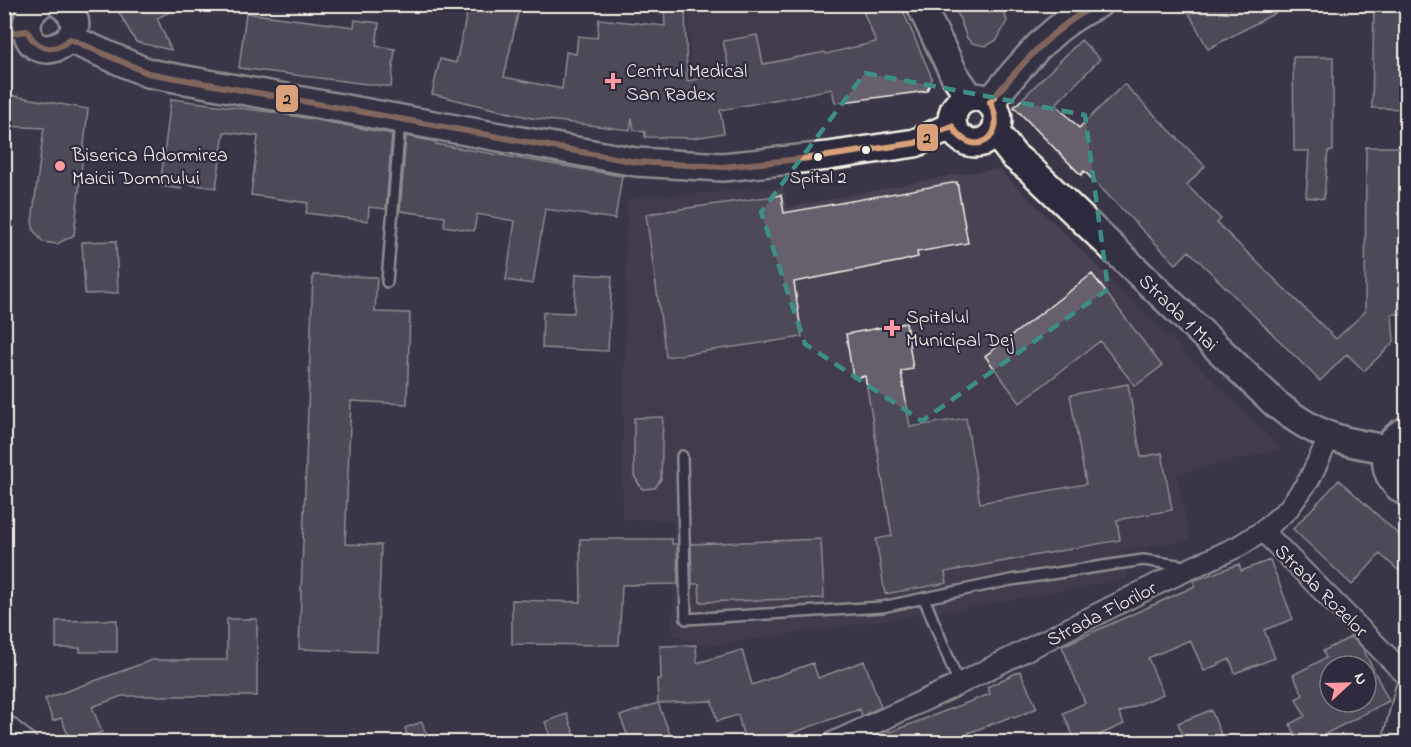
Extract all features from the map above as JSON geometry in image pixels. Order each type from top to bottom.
[{"type":"street","points":[[40,4],[16,33],[50,50],[70,39],[74,27],[68,6]]},
{"type":"street","points":[[920,4],[954,74],[980,99],[997,110],[999,122],[995,132],[986,141],[971,143],[960,138],[952,126],[952,113],[958,102],[980,99],[1048,37],[1077,14],[1098,4]]},
{"type":"street","points":[[70,39],[148,73],[636,162],[723,167],[828,156],[915,143],[952,126]]},
{"type":"street","name":"Strada 1 Mai","points":[[995,132],[1014,156],[1039,177],[1276,404],[1293,417],[1329,438],[1401,435]]},
{"type":"street","points":[[1401,435],[1386,461],[1388,473],[1395,484],[1406,492]]},
{"type":"street","name":"Strada Florilor","points":[[834,742],[959,684],[1239,546],[1263,531],[1288,509],[1309,480],[1329,438]]},
{"type":"street","name":"Strada Rozelor","points":[[1263,531],[1407,675]]},
{"type":"street","points":[[1395,734],[1407,688]]},
{"type":"street","points":[[4,724],[26,742]]},
{"type":"lane","points":[[387,282],[400,120]]},
{"type":"lane","points":[[682,456],[686,619],[882,607],[1011,580],[1143,560],[1193,567]]},
{"type":"lane","points":[[924,598],[959,684]]},
{"type":"highlighted area","points":[[865,73],[1085,115],[1108,289],[922,421],[805,344],[761,212]]},
{"type":"shaded area","points":[[688,5],[900,5],[932,78],[927,91],[861,100],[858,83],[720,110],[724,133],[703,137],[692,81]]},
{"type":"shaded area","name":"Spitalul Municipal Dej","points":[[999,169],[1282,449],[1177,474],[1190,540],[1122,551],[1127,579],[959,609],[707,646],[673,635],[674,520],[622,520],[627,199],[783,187],[787,208],[953,175]]},
{"type":"building","points":[[114,4],[186,4],[157,18],[171,50],[136,42]]},
{"type":"building","points":[[469,4],[520,4],[504,77],[562,89],[566,52],[576,54],[578,36],[597,38],[599,19],[665,26],[664,7],[685,6],[687,81],[730,73],[723,41],[757,35],[763,64],[825,52],[826,54],[876,42],[860,4],[900,4],[932,78],[927,91],[835,103],[832,89],[720,110],[724,133],[694,138],[645,137],[645,132],[634,130],[632,118],[630,130],[531,118],[432,94],[440,59],[456,63]]},
{"type":"building","points":[[954,4],[1001,4],[1007,21],[997,40],[986,46],[972,43],[967,38]]},
{"type":"building","points":[[1205,4],[1292,4],[1208,49],[1189,13]]},
{"type":"building","points":[[1374,4],[1407,4],[1407,109],[1372,108]]},
{"type":"building","points":[[246,13],[354,27],[355,20],[379,23],[376,46],[395,49],[391,87],[239,68]]},
{"type":"building","points":[[1081,40],[1100,59],[1056,104],[1079,128],[1124,84],[1205,166],[1187,185],[1221,219],[1217,223],[1336,339],[1365,312],[1366,147],[1406,147],[1407,314],[1392,314],[1394,342],[1364,371],[1347,354],[1320,381],[1189,251],[1176,264],[1084,171],[1081,175],[1014,107]]},
{"type":"building","points":[[1293,57],[1333,57],[1333,151],[1328,151],[1324,199],[1306,197],[1309,151],[1294,151]]},
{"type":"building","name":"Biserica Adormirea Maicii Domnului","points":[[4,94],[88,109],[74,235],[57,244],[43,242],[34,231],[32,222],[44,128],[4,126]]},
{"type":"building","points":[[171,99],[278,113],[392,134],[386,209],[369,207],[368,221],[306,213],[308,203],[251,195],[258,136],[224,132],[216,188],[181,183],[181,189],[160,186]]},
{"type":"building","points":[[406,136],[436,142],[436,144],[622,176],[615,219],[545,209],[533,284],[506,280],[515,221],[477,214],[474,231],[444,226],[445,217],[400,211]]},
{"type":"building","points":[[957,182],[968,243],[917,252],[918,257],[902,261],[794,282],[802,337],[666,357],[646,214],[781,195],[784,213]]},
{"type":"building","points":[[116,241],[118,293],[85,294],[82,242]]},
{"type":"building","points":[[576,274],[612,276],[608,351],[542,348],[543,312],[574,313]]},
{"type":"building","points":[[1092,274],[1162,366],[1135,386],[1100,341],[1020,403],[985,356]]},
{"type":"building","points":[[313,275],[377,277],[375,312],[410,313],[407,404],[351,401],[345,544],[381,545],[377,652],[299,649]]},
{"type":"building","points":[[906,323],[913,369],[901,371],[910,427],[966,418],[980,503],[1086,484],[1070,395],[1128,384],[1141,457],[1162,453],[1172,510],[1117,520],[1120,540],[945,572],[947,583],[885,594],[876,539],[892,536],[865,376],[853,378],[846,334]]},
{"type":"building","points":[[663,417],[661,479],[655,488],[642,489],[634,476],[634,418]]},
{"type":"building","points":[[1339,480],[1407,542],[1407,578],[1380,554],[1352,585],[1293,529]]},
{"type":"building","points":[[580,539],[672,539],[672,544],[677,544],[678,584],[622,585],[619,645],[512,644],[512,600],[581,602]]},
{"type":"building","points":[[821,539],[824,598],[700,602],[699,584],[692,584],[691,544]]},
{"type":"building","points":[[1270,560],[1293,619],[1264,630],[1275,658],[1235,673],[1230,659],[1204,671],[1190,640],[1148,658],[1163,694],[1119,713],[1124,724],[1099,735],[1102,742],[1076,742],[1063,713],[1085,703],[1062,646],[1195,586],[1193,581],[1239,564],[1241,571]]},
{"type":"building","points":[[227,619],[257,619],[257,696],[122,696],[92,707],[102,732],[74,742],[71,742],[61,718],[53,721],[45,699],[152,660],[227,660]]},
{"type":"building","points":[[117,620],[117,652],[80,652],[80,648],[56,648],[56,621]]},
{"type":"building","points":[[1351,637],[1362,647],[1366,654],[1324,654],[1323,651]]},
{"type":"building","points":[[696,645],[697,663],[742,650],[752,685],[813,663],[818,678],[864,661],[881,707],[862,716],[860,709],[767,742],[745,742],[738,715],[717,721],[712,701],[658,703],[657,679],[661,679],[660,646]]},
{"type":"building","points":[[1318,662],[1318,714],[1364,714],[1310,742],[1299,742],[1290,724],[1305,716],[1296,699],[1303,695],[1293,675]]},
{"type":"building","points":[[1020,671],[1037,708],[968,733],[972,742],[868,742],[871,738],[889,730],[890,732],[990,694],[987,687]]},
{"type":"building","points":[[1378,679],[1389,701],[1378,707]]},
{"type":"building","points":[[658,703],[673,742],[630,742],[620,716]]},
{"type":"building","points":[[1211,710],[1224,742],[1186,742],[1178,723]]},
{"type":"building","points":[[567,714],[577,742],[552,742],[545,722]]},
{"type":"building","points":[[422,722],[429,742],[409,742],[405,728]]},
{"type":"transit line","name":"2","points":[[4,34],[27,31],[36,42],[46,48],[58,47],[70,39],[148,73],[636,162],[723,167],[828,156],[915,143],[952,126],[969,142],[986,141],[992,135],[995,126],[995,115],[990,102],[1026,61],[1052,36],[1097,4]]},
{"type":"place","name":"Centrul Medical San Radex","points":[[613,81]]},
{"type":"place","name":"Spital 2","points":[[818,157]]},
{"type":"place","name":"Biserica Adormirea Maicii Domnului","points":[[60,166]]},
{"type":"place","name":"Spitalul Municipal Dej","points":[[892,328]]}]
